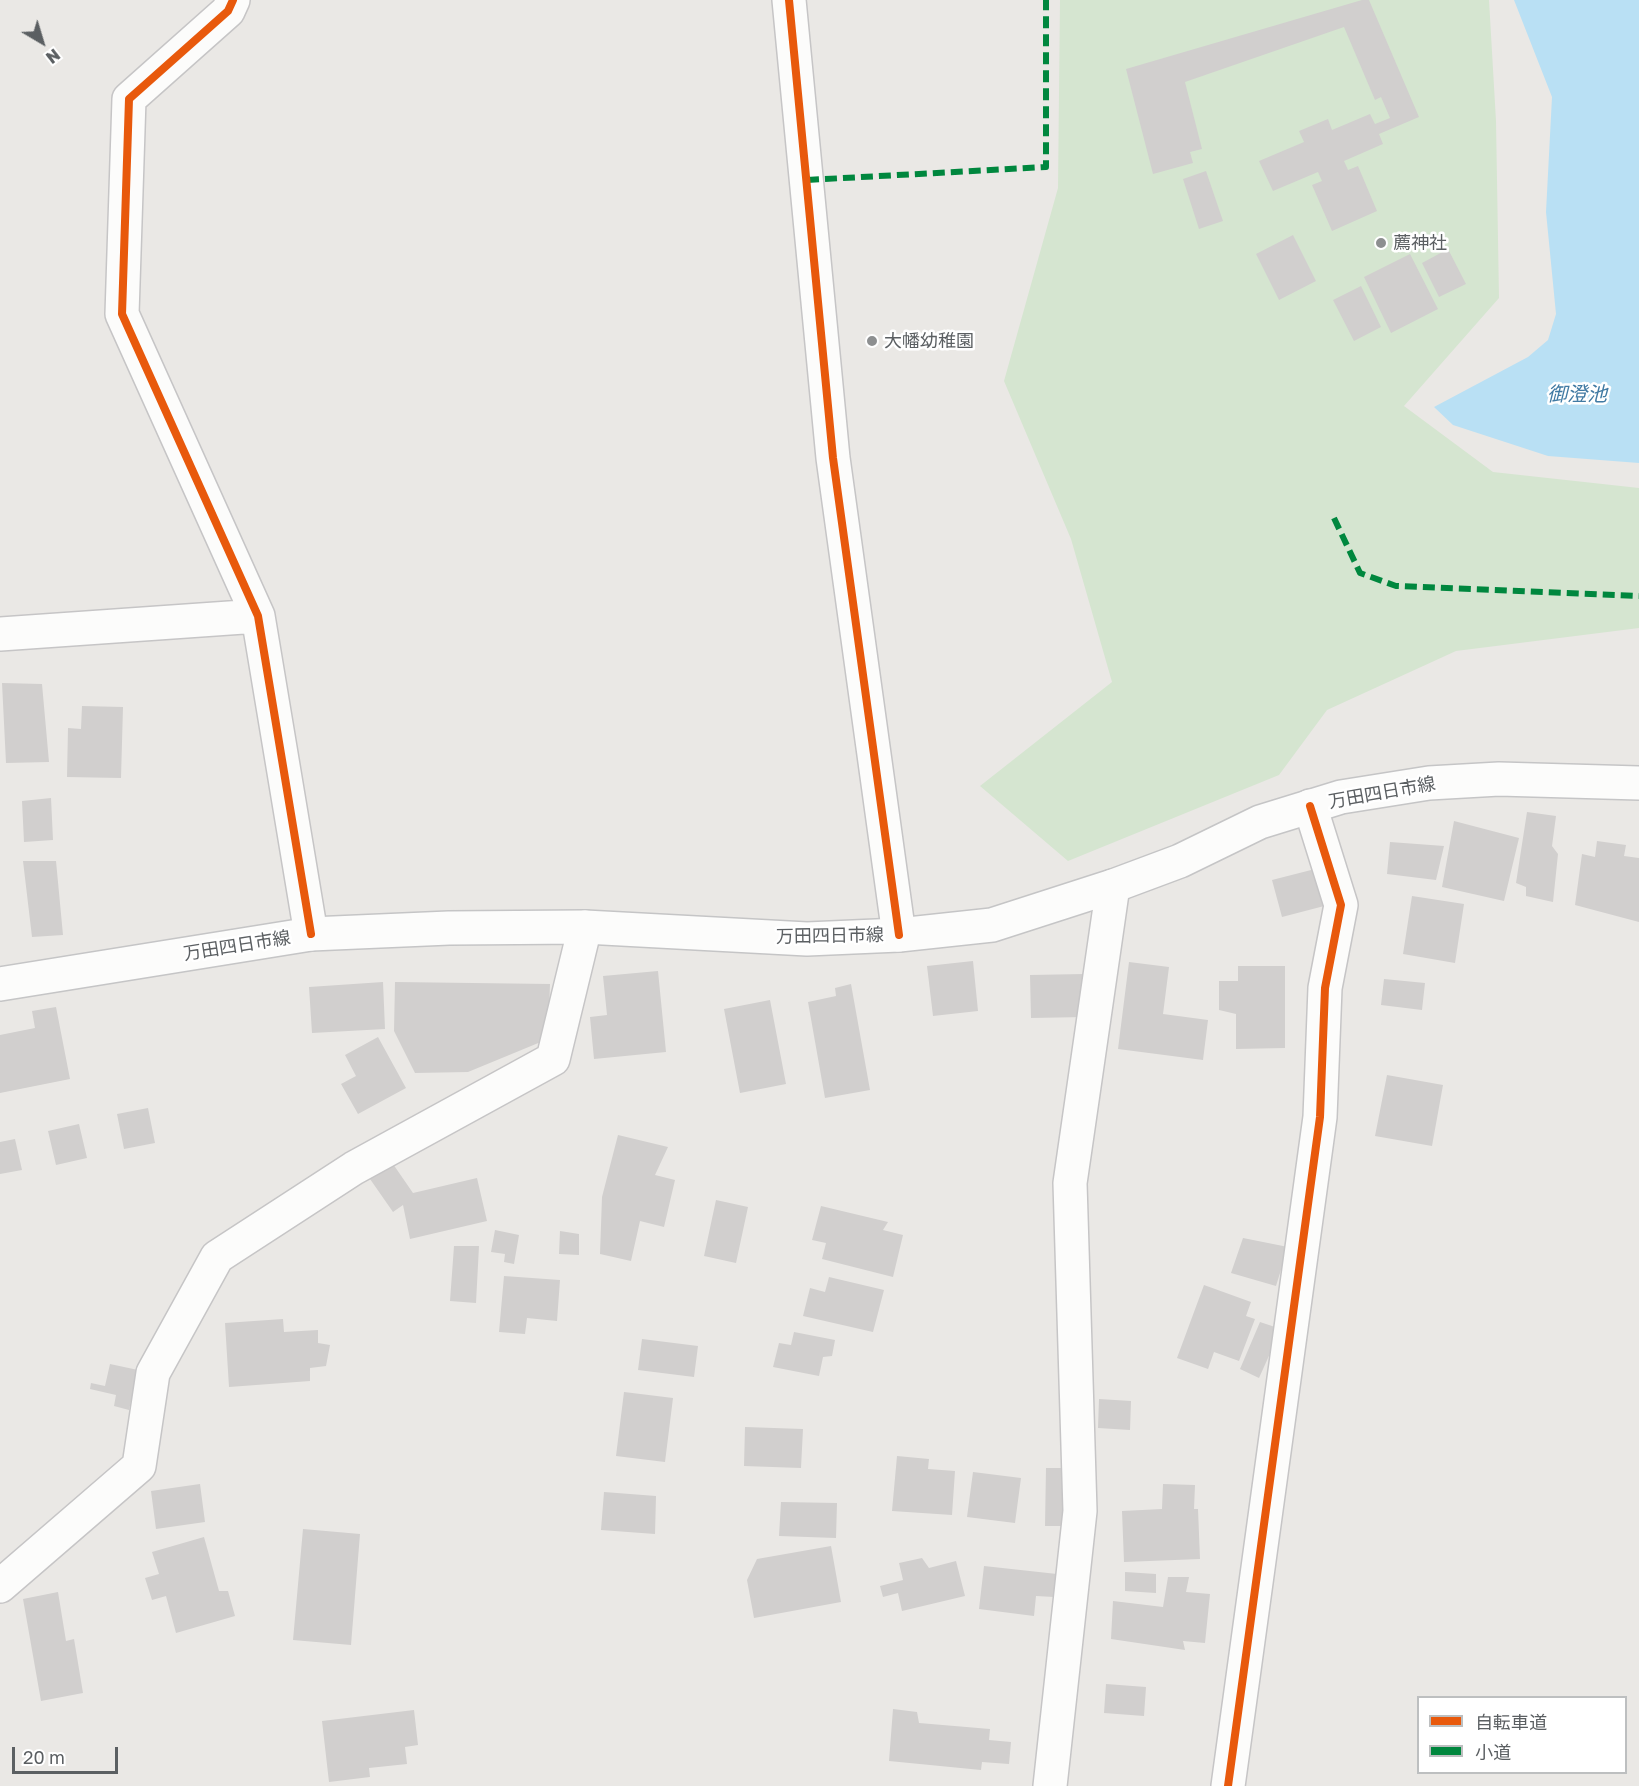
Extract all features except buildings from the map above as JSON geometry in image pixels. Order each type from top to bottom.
[{"type":"street","points":[[233,0],[228,11],[129,99],[122,314],[258,616],[311,934]]},
{"type":"street","points":[[789,0],[833,458],[899,935]]},
{"type":"street","points":[[0,634],[258,616]]},
{"type":"street","name":"万田四日市線","points":[[0,984],[311,934],[449,928],[585,927],[807,939],[899,935],[992,925],[1113,886],[1180,861],[1260,822],[1341,797],[1429,783],[1498,779],[1639,783]]},
{"type":"street","points":[[1228,1786],[1320,1117],[1325,988],[1341,905],[1310,806]]},
{"type":"street","points":[[1050,1786],[1080,1511],[1070,1184],[1113,886]]},
{"type":"street","points":[[0,1586],[139,1466],[153,1373],[217,1257],[354,1168],[553,1059],[585,927]]},
{"type":"green space","points":[[1060,0],[1489,0],[1496,121],[1499,298],[1404,406],[1493,472],[1639,488],[1639,628],[1456,651],[1327,710],[1279,775],[1068,861],[980,786],[1112,682],[1071,539],[1004,381],[1058,188]]},
{"type":"water","name":"御澄池","points":[[1514,0],[1639,0],[1639,463],[1548,456],[1453,425],[1434,407],[1528,357],[1548,340],[1556,314],[1546,212],[1552,97]]},
{"type":"marked path","points":[[807,180],[1046,167],[1046,0]]},
{"type":"marked path","points":[[1334,518],[1360,573],[1396,586],[1639,596]]},
{"type":"cycle path","points":[[233,0],[228,11],[129,99],[122,314],[258,616],[311,934]]},
{"type":"cycle path","points":[[789,0],[833,458],[899,935]]},
{"type":"cycle path","points":[[1228,1786],[1320,1117],[1325,988],[1341,905],[1310,806]]},
{"type":"place","name":"薦神社","points":[[1381,243]]},
{"type":"place","name":"大幡幼稚園","points":[[872,341]]}]
